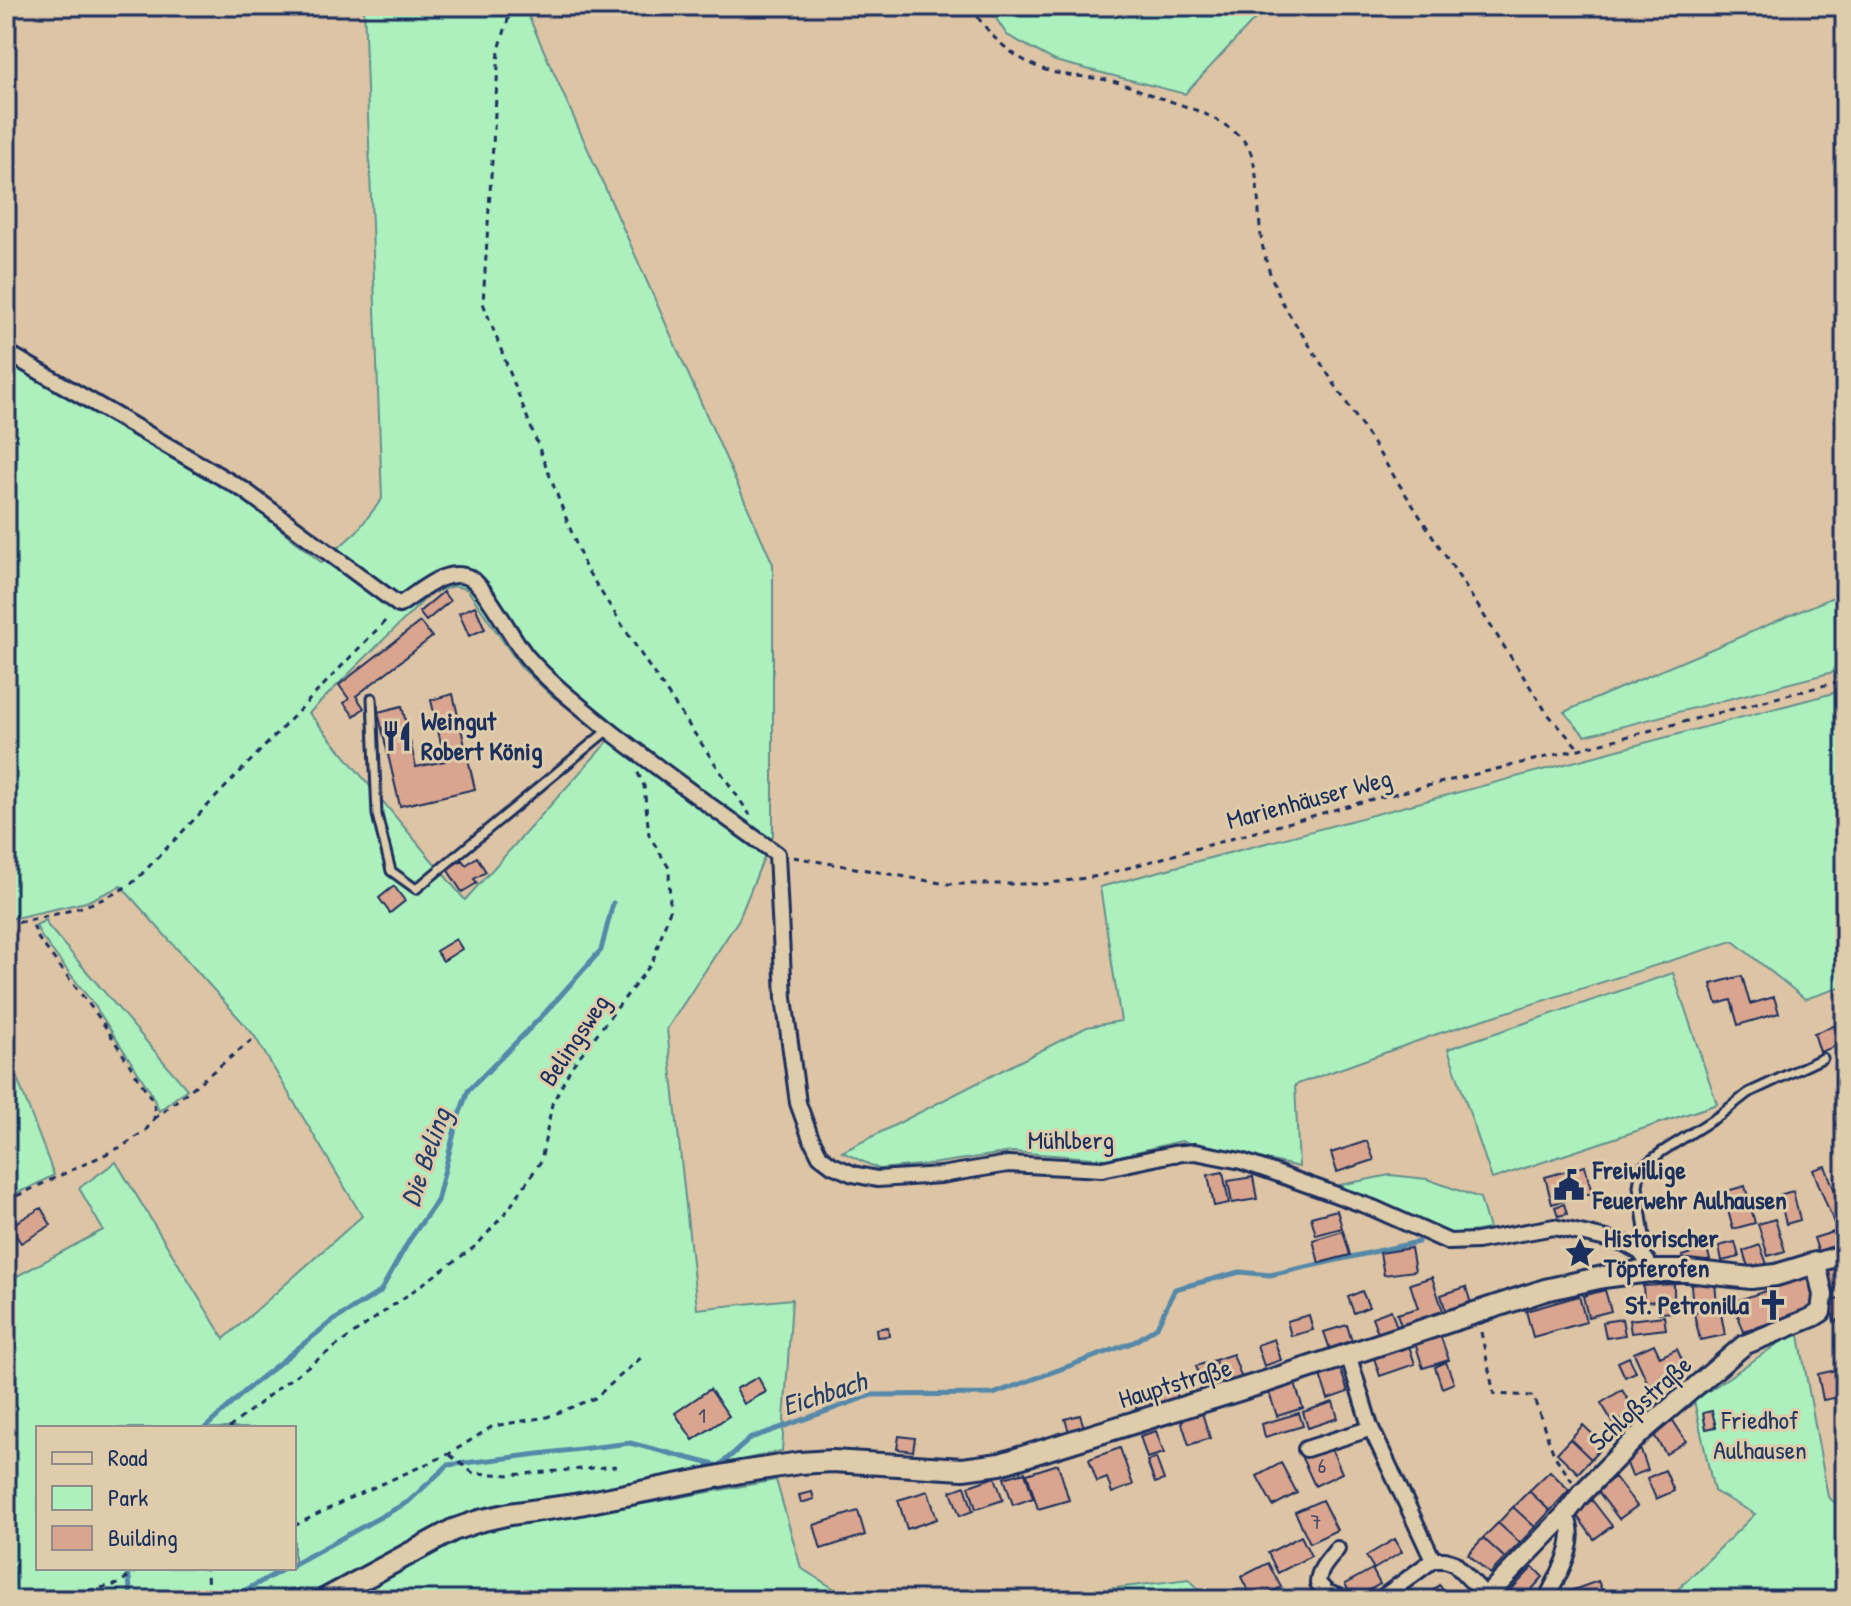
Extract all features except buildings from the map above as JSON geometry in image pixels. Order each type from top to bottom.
[{"type":"main road","name":"Hauptstraße","points":[[324,1600],[453,1530],[479,1521],[800,1463],[832,1461],[963,1469],[992,1466],[1577,1282],[1650,1271],[1687,1271],[1751,1278],[1776,1275],[1816,1263]]},
{"type":"street","points":[[6,352],[244,490],[399,605],[445,576],[473,579],[510,635],[544,676],[615,734],[777,854]]},
{"type":"street","name":"Mühlberg","points":[[777,854],[784,998],[798,1103],[820,1156],[832,1165],[877,1179],[941,1175],[1008,1164],[1102,1169],[1195,1152],[1241,1161],[1270,1171],[1373,1208],[1449,1242],[1477,1241],[1554,1227],[1624,1243],[1640,1252]]},
{"type":"street","points":[[1640,1252],[1650,1271]]},
{"type":"street","name":"Hauptstraße","points":[[1816,1263],[1845,1254]]},
{"type":"street","name":"Schloßstraße","points":[[1485,1598],[1641,1433],[1744,1345],[1821,1312],[1823,1295],[1816,1263]]},
{"type":"street","points":[[1348,1354],[1370,1426],[1433,1560]]},
{"type":"street","points":[[1306,1449],[1370,1426]]},
{"type":"street","points":[[1546,1600],[1570,1545],[1570,1525],[1565,1515]]},
{"type":"street","points":[[1337,1549],[1321,1569],[1318,1583],[1326,1592],[1346,1600]]},
{"type":"street","points":[[1379,1600],[1433,1560],[1454,1563],[1485,1598]]},
{"type":"lane","points":[[372,698],[377,815],[391,871],[416,889],[615,734]]},
{"type":"lane","points":[[1640,1252],[1645,1237],[1638,1186],[1641,1168],[1764,1083],[1823,1058]]},
{"type":"path","points":[[6,21],[15,6]]},
{"type":"path","points":[[512,6],[499,50],[483,303],[585,567],[750,815]]},
{"type":"path","points":[[973,6],[976,16],[1001,44],[1036,67],[1117,82],[1204,113],[1229,127],[1246,143],[1256,179],[1262,247],[1284,306],[1547,713],[1579,749]]},
{"type":"path","points":[[6,925],[105,900],[136,880],[399,605]]},
{"type":"path","name":"Marienhäuser Weg","points":[[777,854],[946,884],[1045,884],[1099,876],[1369,800],[1845,680]]},
{"type":"path","name":"Belingsweg","points":[[231,1426],[278,1388],[477,1245],[508,1210],[541,1161],[552,1104],[572,1066],[652,963],[670,910],[669,868],[649,835],[644,786],[615,734]]},
{"type":"path","points":[[31,919],[38,938],[101,1020],[153,1101],[154,1119]]},
{"type":"path","points":[[6,1201],[123,1146],[252,1040]]},
{"type":"path","points":[[1477,1312],[1494,1394],[1533,1396],[1554,1455],[1581,1494]]},
{"type":"path","points":[[296,1525],[450,1454],[493,1426],[547,1417],[595,1398],[643,1356]]},
{"type":"path","points":[[450,1454],[472,1472],[511,1475],[616,1466]]},
{"type":"path","points":[[68,1600],[74,1594],[118,1584],[138,1570]]},
{"type":"path","points":[[206,1570],[208,1600]]},
{"type":"path","points":[[30,1600],[55,1600]]},
{"type":"green space","points":[[364,6],[524,6],[773,564],[773,835],[739,919],[667,1029],[697,1309],[792,1299],[782,1451],[644,1481],[508,1504],[447,1521],[298,1600],[6,1600],[6,1282],[103,1230],[79,1188],[116,1162],[224,1339],[362,1216],[254,1035],[121,886],[86,902],[6,920],[6,361],[242,498],[322,563],[357,531],[382,499]],"holes":[[[453,586],[467,589],[521,667],[552,696],[611,738],[465,900],[309,713],[430,594]]]},
{"type":"green space","points":[[988,6],[1267,6],[1185,94],[1055,61],[1007,35]]},
{"type":"green space","points":[[1845,592],[1845,669],[1585,736],[1564,712]]},
{"type":"green space","points":[[1845,690],[1845,986],[1805,999],[1733,941],[1437,1034],[1295,1085],[1299,1167],[1181,1141],[1107,1159],[1012,1152],[879,1169],[842,1152],[1087,1027],[1121,1021],[1100,887]]},
{"type":"green space","points":[[46,920],[187,1089],[159,1111],[150,1091],[95,1006],[41,936],[36,925]]},
{"type":"green space","points":[[1673,973],[1717,1104],[1492,1179],[1448,1049]]},
{"type":"green space","points":[[6,1049],[54,1175],[6,1197]]},
{"type":"green space","points":[[1390,1175],[1427,1179],[1480,1198],[1489,1229],[1446,1233],[1335,1186]]},
{"type":"green space","name":"Friedhof Aulhausen","points":[[1798,1330],[1828,1497],[1845,1511],[1845,1600],[1667,1600],[1755,1514],[1714,1491],[1694,1401]]},
{"type":"green space","points":[[776,1480],[801,1568],[852,1600],[343,1600],[455,1539],[508,1524],[571,1517]]},
{"type":"green space","points":[[1189,1579],[1208,1600],[1018,1600]]},
{"type":"waterway","name":"Die Beling","points":[[207,1426],[253,1384],[331,1322],[380,1292],[410,1239],[437,1201],[457,1121],[468,1091],[544,1014],[601,950],[613,903]]},
{"type":"waterway","name":"Eichbach","points":[[296,1563],[408,1502],[448,1465],[630,1443],[719,1466],[751,1438],[872,1395],[993,1394],[1134,1342],[1157,1327],[1175,1289],[1240,1272],[1270,1275],[1418,1242]]},
{"type":"waterway","name":"Die Beling","points":[[128,1570],[131,1600]]},
{"type":"waterway","name":"Eichbach","points":[[144,1600],[231,1598],[282,1570]]},
{"type":"place","name":"Weingut Robert König","points":[[397,736]]},
{"type":"place","name":"Freiwillige Feuerwehr Aulhausen","points":[[1569,1185]]},
{"type":"place","name":"Historischer Töpferofen","points":[[1580,1253]]},
{"type":"place","name":"St. Petronilla","points":[[1773,1305]]}]
